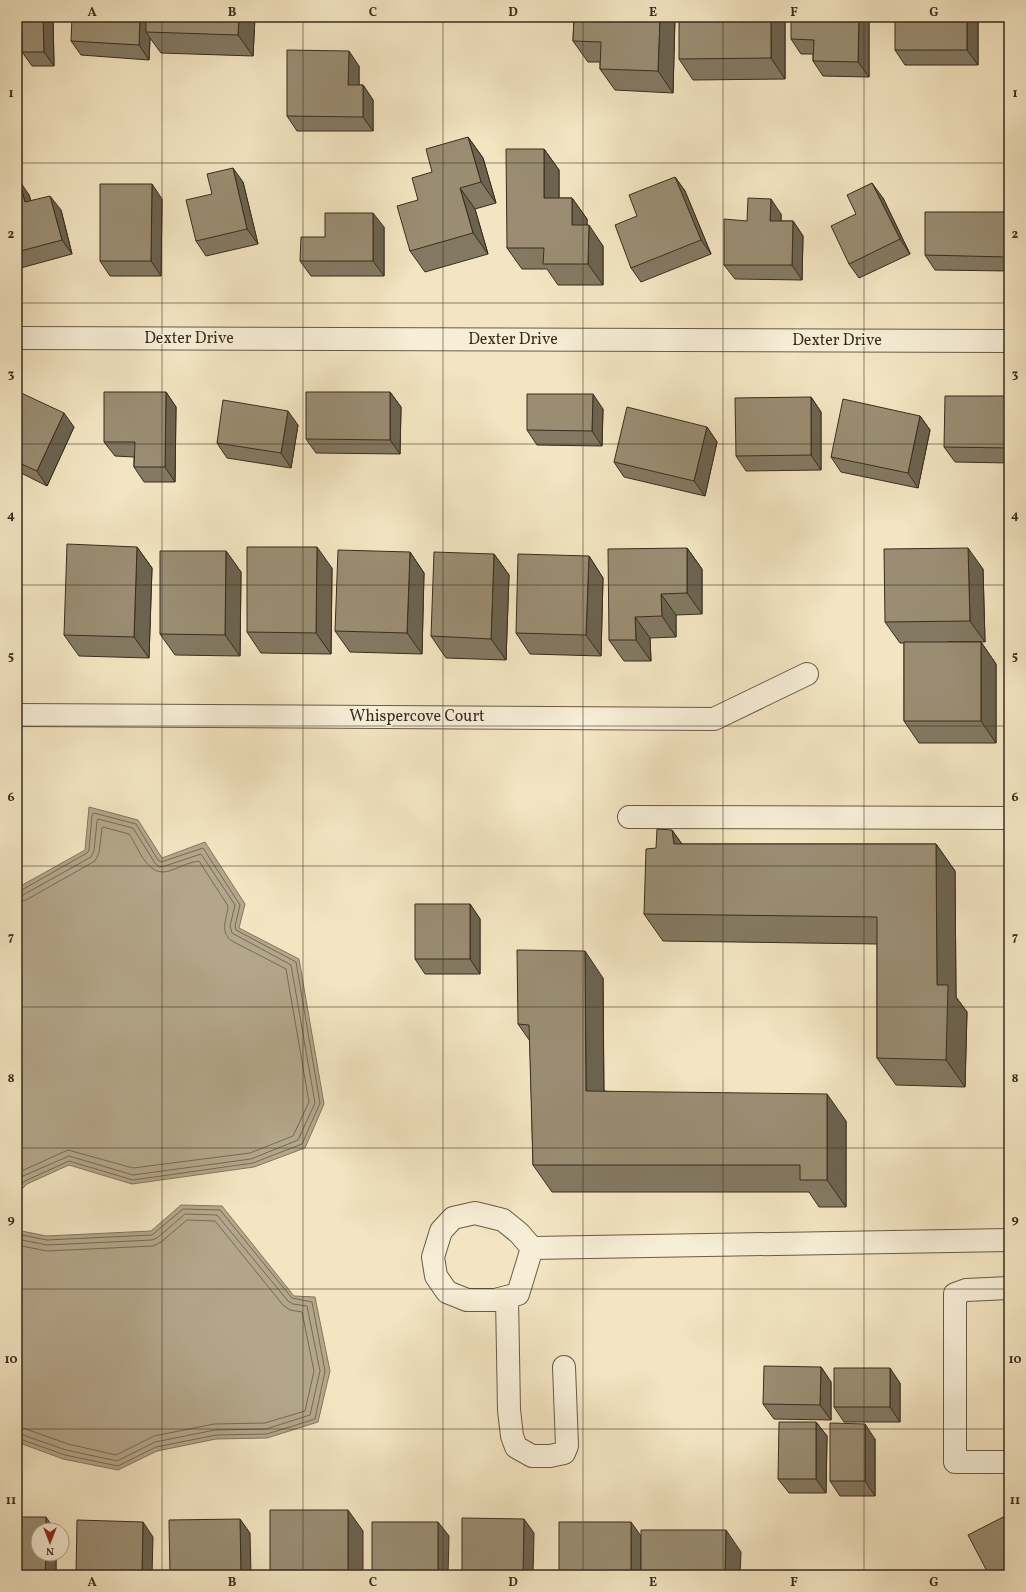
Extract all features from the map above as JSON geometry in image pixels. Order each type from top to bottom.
[{"type":"street","name":"Dexter Drive","points":[[17,338],[1009,341]]},
{"type":"street","name":"Whispercove Court","points":[[17,715],[714,719],[807,674]]},
{"type":"street","points":[[629,817],[1009,818]]},
{"type":"street","points":[[476,1213],[503,1220],[519,1233],[532,1248],[518,1294],[495,1300],[467,1300],[447,1292],[436,1276],[433,1257],[441,1231],[453,1218],[476,1213]]},
{"type":"street","points":[[532,1248],[1009,1240]]},
{"type":"street","points":[[1009,1288],[966,1290],[955,1294],[955,1462],[1009,1462]]},
{"type":"street","points":[[507,1297],[509,1410],[512,1436],[516,1447],[532,1456],[550,1456],[564,1453],[567,1446],[564,1367]]},
{"type":"water","points":[[89,807],[138,820],[162,858],[205,842],[245,904],[239,928],[299,959],[324,1104],[305,1148],[254,1167],[132,1184],[69,1165],[27,1184],[17,1194],[17,888],[85,850]]},
{"type":"water","points":[[181,1205],[222,1206],[294,1296],[315,1297],[330,1371],[318,1422],[267,1438],[216,1439],[157,1451],[118,1470],[63,1459],[17,1442],[17,1230],[46,1236],[151,1231]]},
{"type":"building","points":[[17,17],[43,17],[44,52],[22,52],[22,31],[17,31]]},
{"type":"building","points":[[72,17],[140,17],[139,45],[71,41]]},
{"type":"building","points":[[146,17],[239,17],[238,35],[146,32]]},
{"type":"building","points":[[574,17],[660,17],[658,71],[600,69],[601,42],[573,41]]},
{"type":"building","points":[[679,17],[771,17],[771,58],[679,59]]},
{"type":"building","points":[[791,17],[859,17],[858,62],[813,61],[814,40],[791,39]]},
{"type":"building","points":[[895,17],[967,17],[967,50],[895,50]]},
{"type":"building","points":[[287,50],[349,51],[348,85],[363,85],[363,117],[287,116]]},
{"type":"building","points":[[468,137],[481,182],[460,188],[473,233],[410,251],[397,206],[418,200],[412,178],[432,172],[426,149]]},
{"type":"building","points":[[506,149],[544,149],[544,198],[572,198],[572,225],[589,225],[588,264],[543,264],[544,248],[507,248]]},
{"type":"building","points":[[233,168],[247,229],[196,241],[186,200],[212,194],[207,174]]},
{"type":"building","points":[[675,177],[701,240],[631,268],[615,225],[637,216],[629,195]]},
{"type":"building","points":[[19,180],[25,202],[50,196],[62,240],[17,252],[17,181]]},
{"type":"building","points":[[872,183],[900,239],[849,264],[831,226],[856,214],[847,195]]},
{"type":"building","points":[[100,184],[152,184],[151,261],[100,261]]},
{"type":"building","points":[[748,198],[771,199],[770,221],[793,221],[792,265],[724,265],[724,219],[747,221]]},
{"type":"building","points":[[925,212],[1008,212],[1007,257],[925,255]]},
{"type":"building","points":[[325,213],[373,213],[373,261],[300,261],[301,237],[325,237]]},
{"type":"building","points":[[17,391],[64,413],[37,471],[17,462],[17,444],[19,440],[17,439]]},
{"type":"building","points":[[104,392],[166,392],[165,467],[134,467],[135,442],[104,442]]},
{"type":"building","points":[[306,392],[390,392],[390,440],[306,439]]},
{"type":"building","points":[[527,394],[593,394],[592,431],[527,430]]},
{"type":"building","points":[[945,396],[1009,396],[1009,448],[944,447]]},
{"type":"building","points":[[811,397],[811,455],[736,456],[735,398]]},
{"type":"building","points":[[843,399],[920,416],[908,473],[831,457]]},
{"type":"building","points":[[223,400],[288,411],[281,453],[217,443]]},
{"type":"building","points":[[627,407],[707,427],[694,481],[614,462]]},
{"type":"building","points":[[67,544],[137,547],[134,637],[64,635]]},
{"type":"building","points":[[247,547],[317,547],[316,633],[247,632]]},
{"type":"building","points":[[687,548],[687,593],[661,594],[662,616],[635,617],[636,640],[609,640],[608,549]]},
{"type":"building","points":[[968,548],[970,621],[885,622],[884,549]]},
{"type":"building","points":[[338,550],[410,552],[407,633],[335,631]]},
{"type":"building","points":[[160,551],[226,551],[225,635],[160,634]]},
{"type":"building","points":[[434,552],[494,554],[491,639],[431,636]]},
{"type":"building","points":[[518,554],[589,556],[586,635],[516,633]]},
{"type":"building","points":[[904,642],[981,642],[981,721],[904,721]]},
{"type":"building","points":[[657,829],[672,830],[674,844],[936,844],[937,985],[948,985],[946,1060],[877,1058],[877,917],[644,914],[646,849],[656,848]]},
{"type":"building","points":[[415,904],[470,904],[470,959],[415,959]]},
{"type":"building","points":[[517,950],[585,951],[586,1091],[827,1094],[827,1180],[800,1180],[800,1165],[533,1165],[529,1025],[518,1024]]},
{"type":"building","points":[[764,1366],[821,1367],[820,1405],[763,1404]]},
{"type":"building","points":[[834,1368],[890,1368],[890,1407],[834,1407]]},
{"type":"building","points":[[779,1422],[816,1422],[816,1479],[778,1479]]},
{"type":"building","points":[[830,1423],[865,1424],[865,1481],[830,1481]]},
{"type":"building","points":[[270,1510],[348,1510],[348,1575],[270,1575]]},
{"type":"building","points":[[1009,1514],[1009,1575],[989,1575],[968,1535]]},
{"type":"building","points":[[17,1517],[46,1517],[46,1522],[30,1522],[30,1562],[46,1562],[45,1575],[21,1575],[21,1561],[17,1561]]},
{"type":"building","points":[[462,1518],[524,1519],[523,1575],[462,1575]]},
{"type":"building","points":[[240,1519],[241,1575],[170,1575],[169,1520]]},
{"type":"building","points":[[77,1520],[143,1522],[142,1575],[76,1575]]},
{"type":"building","points":[[372,1522],[438,1522],[438,1575],[372,1575]]},
{"type":"building","points":[[559,1522],[631,1522],[631,1575],[559,1575]]},
{"type":"building","points":[[641,1530],[726,1530],[725,1575],[641,1575]]}]
